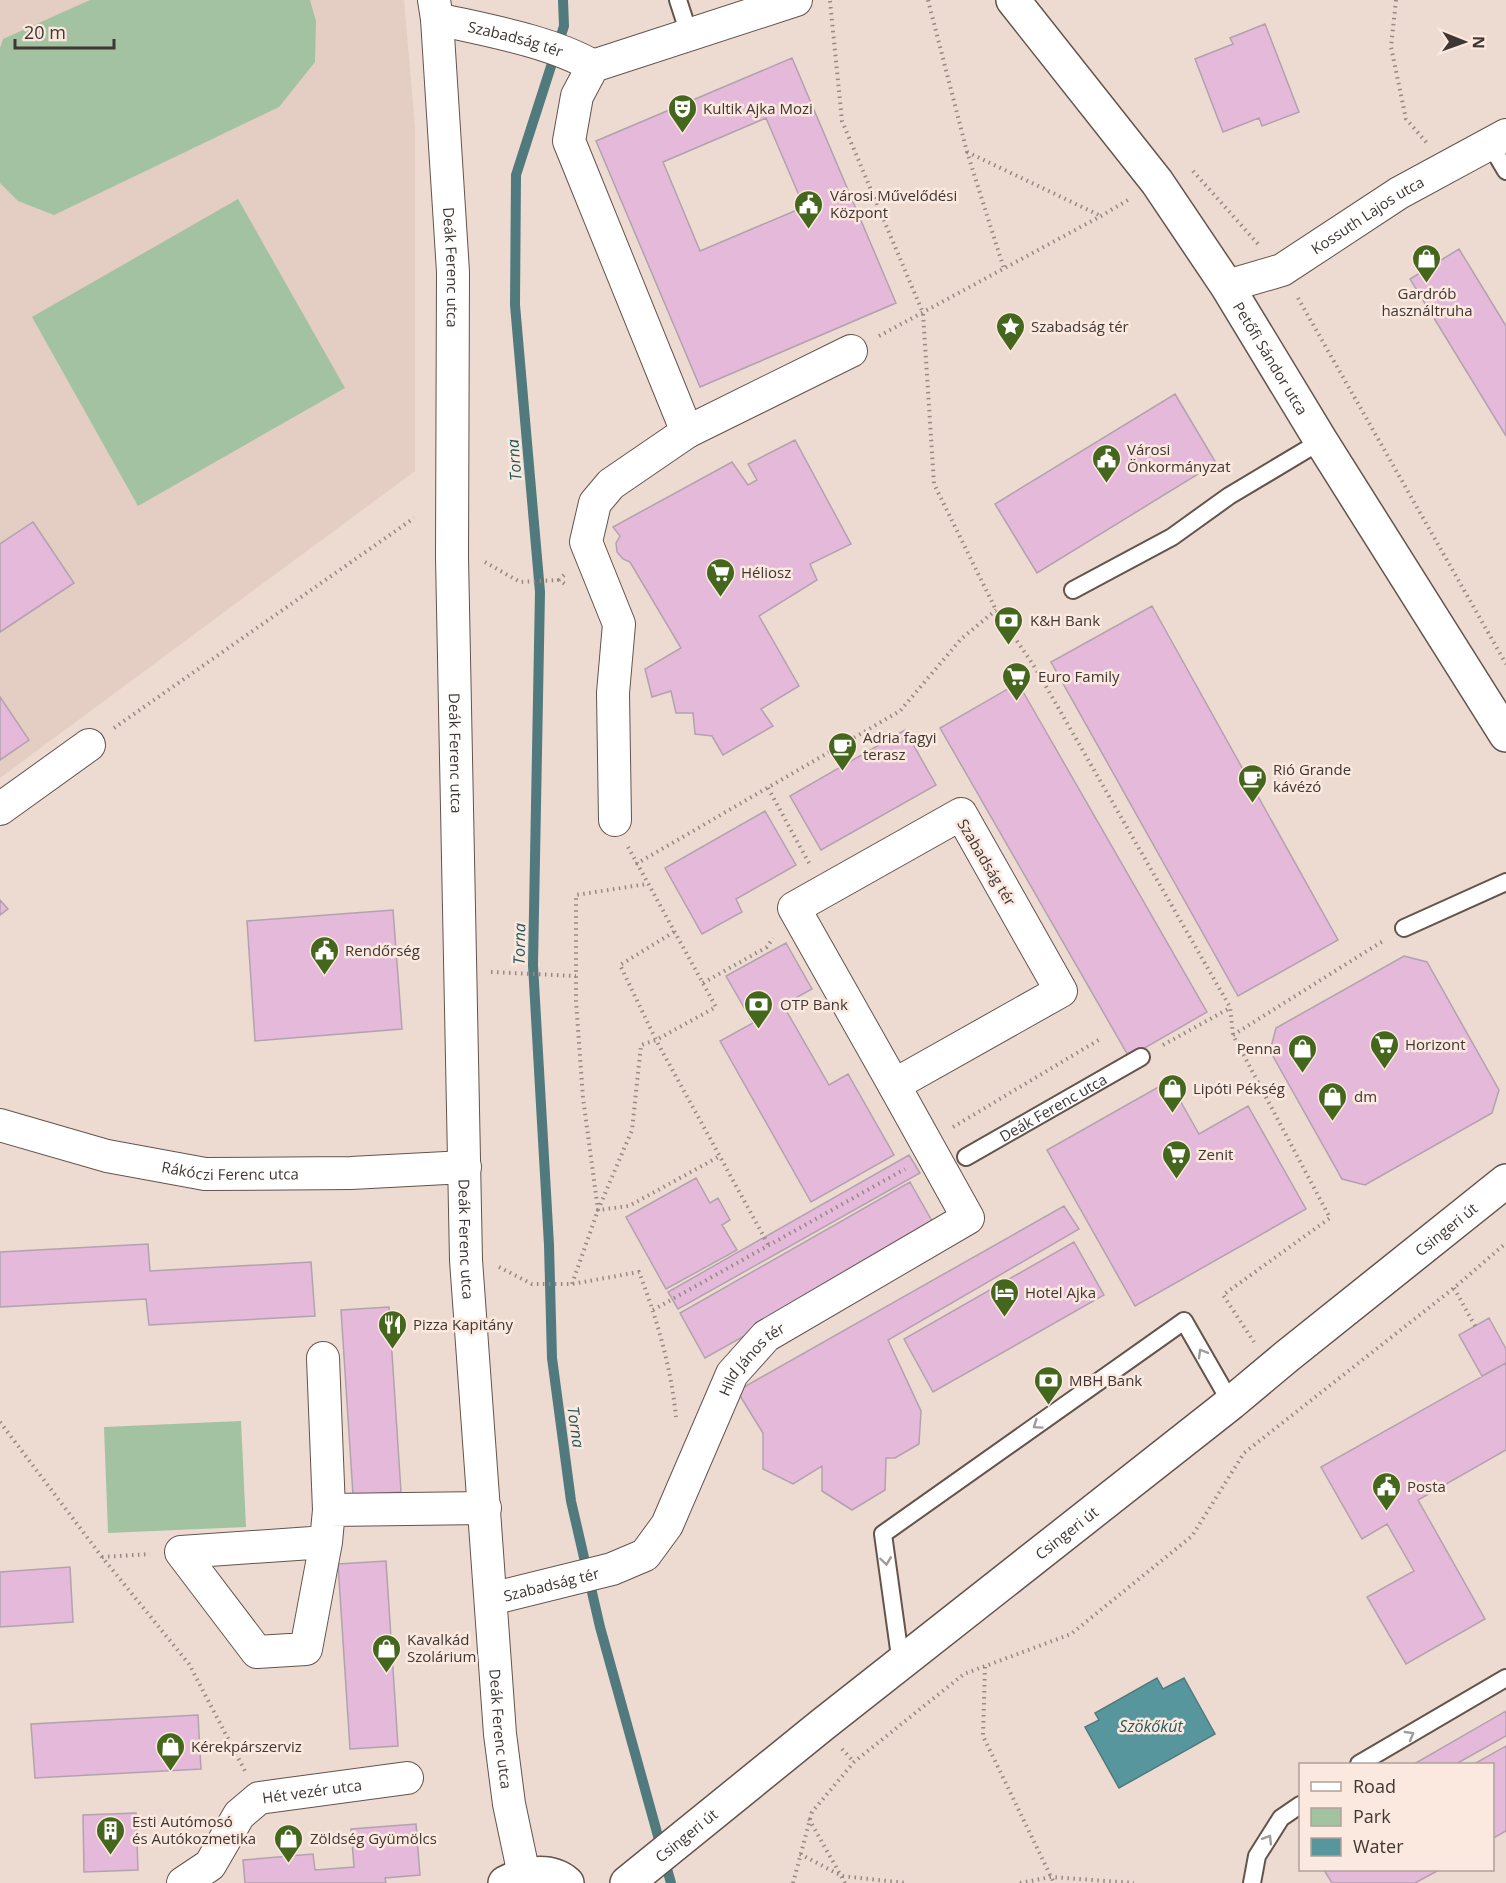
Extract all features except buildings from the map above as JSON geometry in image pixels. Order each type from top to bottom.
[{"type":"main road","name":"Petőfi Sándor utca","points":[[1013,0],[1157,182],[1227,286],[1321,441],[1506,735]]},
{"type":"main road","name":"Csingeri út","points":[[628,1883],[695,1827],[1231,1403],[1506,1181]]},
{"type":"main road","points":[[514,1879],[548,1873],[560,1877],[567,1883]]},
{"type":"street","points":[[687,432],[569,141],[577,96],[586,62],[689,34],[796,0]]},
{"type":"street","name":"Szabadság tér","points":[[436,9],[586,62]]},
{"type":"street","name":"Deák Ferenc utca","points":[[436,9],[453,272],[452,557],[466,1260],[500,1734],[509,1804],[514,1879]]},
{"type":"street","name":"Kossuth Lajos utca","points":[[1227,286],[1282,270],[1399,193],[1498,140]]},
{"type":"street","points":[[615,820],[613,693],[619,624],[586,542],[595,503],[611,484],[687,432],[851,351]]},
{"type":"street","points":[[0,809],[89,746]]},
{"type":"street","name":"Szabadság tér","points":[[794,908],[961,814],[1061,991],[894,1085]]},
{"type":"street","points":[[794,908],[929,1149]]},
{"type":"street","name":"Rákóczi Ferenc utca","points":[[0,1125],[107,1156],[206,1174],[351,1173],[465,1167]]},
{"type":"street","name":"Hild János tér","points":[[612,1569],[645,1555],[667,1525],[732,1374],[766,1336],[968,1218],[929,1149]]},
{"type":"street","points":[[181,1552],[257,1652],[306,1649],[326,1542],[329,1509],[323,1358]]},
{"type":"street","points":[[329,1509],[485,1508]]},
{"type":"street","points":[[181,1552],[326,1542]]},
{"type":"street","name":"Szabadság tér","points":[[491,1599],[612,1569]]},
{"type":"street","name":"Hét vezér utca","points":[[183,1883],[210,1865],[239,1815],[259,1798],[407,1778]]},
{"type":"lane","points":[[678,0],[689,34]]},
{"type":"lane","points":[[1498,140],[1506,171]]},
{"type":"lane","points":[[1073,590],[1172,537],[1229,496],[1321,441]]},
{"type":"lane","points":[[1404,928],[1506,882]]},
{"type":"lane","name":"Deák Ferenc utca","points":[[966,1157],[1141,1057]]},
{"type":"lane","points":[[901,1664],[883,1534],[1184,1321],[1231,1403]]},
{"type":"lane","points":[[1361,1763],[1506,1678]]},
{"type":"lane","points":[[1252,1883],[1257,1856],[1281,1818],[1299,1806]]},
{"type":"path","points":[[830,0],[842,121],[923,313],[934,484],[996,610],[1036,669],[1230,1007],[1233,1035],[1330,1218],[1223,1295],[1271,1369]]},
{"type":"path","points":[[928,0],[968,152],[1004,269]]},
{"type":"path","points":[[1396,0],[1391,47],[1406,119],[1447,167]]},
{"type":"path","points":[[968,152],[1101,216]]},
{"type":"path","points":[[1186,164],[1282,270],[1506,664]]},
{"type":"path","points":[[851,351],[1101,216],[1157,182]]},
{"type":"path","points":[[89,746],[414,518]]},
{"type":"path","points":[[520,582],[560,580]]},
{"type":"path","points":[[572,1284],[598,1210],[633,1130],[640,1045],[657,1040],[716,1007],[636,864],[900,711],[961,639],[996,610]]},
{"type":"path","points":[[768,788],[824,891]]},
{"type":"path","points":[[598,1210],[583,1098],[576,1000],[576,895],[647,884]]},
{"type":"path","points":[[703,983],[767,947],[794,908]]},
{"type":"path","points":[[1233,1035],[1404,928]]},
{"type":"path","points":[[674,932],[620,965],[657,1040],[770,1246]]},
{"type":"path","points":[[511,972],[576,976]]},
{"type":"path","points":[[1141,1057],[1230,1007]]},
{"type":"path","points":[[653,1310],[909,1167],[950,1129],[1102,1038]]},
{"type":"path","points":[[598,1210],[629,1206],[720,1156]]},
{"type":"path","points":[[793,1883],[812,1812],[854,1762],[964,1674],[1071,1634],[1192,1536],[1244,1453],[1454,1288],[1506,1243]]},
{"type":"path","points":[[532,1284],[572,1284],[639,1272],[653,1310],[673,1385],[676,1418]]},
{"type":"path","points":[[1454,1288],[1475,1326]]},
{"type":"path","points":[[0,1422],[102,1557],[189,1664],[259,1798]]},
{"type":"path","points":[[102,1557],[181,1552]]},
{"type":"path","points":[[985,1667],[983,1736],[1054,1883]]},
{"type":"path","points":[[809,1819],[845,1883]]},
{"type":"path","points":[[800,1854],[842,1876],[906,1883]]},
{"type":"path","points":[[1020,1883],[1051,1877],[1134,1883]]},
{"type":"shaded area","points":[[0,0],[404,0],[415,128],[415,471],[0,778]]},
{"type":"green space","points":[[90,0],[310,0],[316,21],[315,62],[279,107],[54,215],[18,201],[0,183],[0,48],[3,39]]},
{"type":"green space","points":[[238,199],[345,388],[138,506],[32,317]]},
{"type":"green space","points":[[241,1421],[246,1527],[108,1533],[104,1427]]},
{"type":"water","name":"Szökőkút","points":[[1157,1678],[1163,1689],[1184,1678],[1215,1734],[1119,1788],[1085,1727],[1099,1720],[1095,1713]]},
{"type":"waterway","name":"Torna","points":[[563,0],[564,26],[516,175],[515,305],[540,592],[533,965],[549,1245],[552,1358],[571,1501],[600,1627],[671,1883]]},
{"type":"place","name":"Kultik Ajka Mozi","points":[[682,134]]},
{"type":"place","name":"Városi Művelődési Központ","points":[[809,230]]},
{"type":"place","name":"Gardrób használtruha","points":[[1427,284]]},
{"type":"place","name":"Szabadság tér","points":[[1010,352]]},
{"type":"place","name":"Városi Önkormányzat","points":[[1106,484]]},
{"type":"place","name":"Héliosz","points":[[720,598]]},
{"type":"place","name":"K&H Bank","points":[[1009,646]]},
{"type":"place","name":"Euro Family","points":[[1017,702]]},
{"type":"place","name":"Adria fagyi terasz","points":[[842,772]]},
{"type":"place","name":"Rió Grande kávézó","points":[[1252,804]]},
{"type":"place","name":"Rendőrség","points":[[324,976]]},
{"type":"place","name":"OTP Bank","points":[[759,1030]]},
{"type":"place","name":"Horizont","points":[[1384,1070]]},
{"type":"place","name":"Penna","points":[[1302,1074]]},
{"type":"place","name":"Lipóti Pékség","points":[[1172,1114]]},
{"type":"place","name":"dm","points":[[1333,1122]]},
{"type":"place","name":"Zenit","points":[[1177,1180]]},
{"type":"place","name":"Hotel Ajka","points":[[1004,1318]]},
{"type":"place","name":"Pizza Kapitány","points":[[392,1350]]},
{"type":"place","name":"MBH Bank","points":[[1048,1406]]},
{"type":"place","name":"Posta","points":[[1386,1512]]},
{"type":"place","name":"Kavalkád Szolárium","points":[[386,1674]]},
{"type":"place","name":"Kérekpárszerviz","points":[[170,1772]]},
{"type":"place","name":"Esti Autómosó és Autókozmetika","points":[[111,1856]]},
{"type":"place","name":"Zöldség Gyümölcs","points":[[289,1864]]}]
